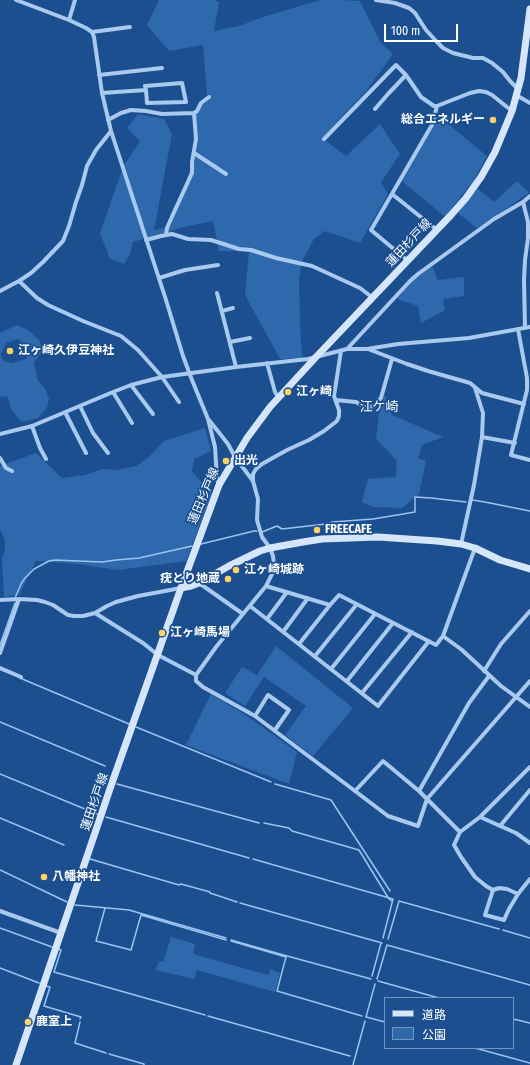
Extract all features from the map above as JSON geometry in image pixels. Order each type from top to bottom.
[{"type":"main road","name":"蓮田杉戸線","points":[[16,1065],[113,780],[219,485],[256,424],[278,397],[437,230],[466,198],[481,176],[495,152],[512,111],[522,70],[530,9]]},
{"type":"main road","points":[[522,70],[530,71]]},
{"type":"main road","points":[[181,588],[199,583],[252,554],[270,548],[322,539],[378,537],[461,544],[475,548],[500,560],[530,569]]},
{"type":"street","points":[[16,0],[69,20],[92,32],[102,93],[111,131],[189,373],[208,418],[215,447],[217,479],[219,485]]},
{"type":"street","points":[[69,20],[75,0]]},
{"type":"street","points":[[376,0],[395,3],[409,8],[415,13],[426,30],[437,42],[453,54],[473,58],[483,58],[492,63],[503,72],[517,92],[530,103]]},
{"type":"street","points":[[92,32],[130,26]]},
{"type":"street","points":[[324,139],[396,64],[406,74],[420,97],[434,106],[479,91],[492,95],[512,111]]},
{"type":"street","points":[[99,75],[162,68]]},
{"type":"street","points":[[375,109],[406,74]]},
{"type":"street","points":[[182,83],[186,102],[146,103],[146,90],[146,86],[182,83]]},
{"type":"street","points":[[102,93],[146,90]]},
{"type":"street","points":[[108,120],[121,113],[131,110],[162,114],[194,113],[197,111],[201,103],[209,97]]},
{"type":"street","points":[[408,260],[371,230],[432,125],[437,106]]},
{"type":"street","points":[[166,235],[167,228],[179,200],[191,177],[196,139],[194,113]]},
{"type":"street","points":[[0,291],[19,281],[43,262],[62,241],[69,226],[87,166],[96,150],[111,131]]},
{"type":"street","points":[[194,153],[226,174]]},
{"type":"street","points":[[392,194],[437,230]]},
{"type":"street","points":[[347,349],[418,274],[494,219],[523,202],[530,196]]},
{"type":"street","points":[[523,202],[528,222],[524,280],[524,328]]},
{"type":"street","points":[[146,240],[166,235],[176,235],[188,239],[211,240],[239,249],[251,250],[276,258],[312,266],[354,284],[373,298]]},
{"type":"street","points":[[159,278],[185,270],[218,265]]},
{"type":"street","points":[[19,281],[37,298],[48,305],[121,336],[138,350],[162,377],[179,402]]},
{"type":"street","points":[[217,293],[236,367]]},
{"type":"street","points":[[222,311],[233,308]]},
{"type":"street","points":[[0,434],[32,426],[131,385],[162,377],[316,357],[347,349],[367,349],[398,344],[469,338],[530,327]]},
{"type":"street","points":[[518,329],[528,378],[524,404],[511,455],[530,460]]},
{"type":"street","points":[[230,342],[250,338]]},
{"type":"street","points":[[367,349],[428,371],[470,383],[482,393],[524,404]]},
{"type":"street","points":[[341,351],[334,396],[339,416],[337,421],[324,431],[262,464],[253,474],[253,481],[258,499],[257,520],[262,537],[270,548],[273,556],[273,572],[266,586],[216,647],[196,675],[196,681],[203,687],[255,716],[275,730],[388,816],[418,826],[427,799],[530,681]]},
{"type":"street","points":[[336,400],[356,402],[364,407],[374,406],[381,398],[392,359]]},
{"type":"street","points":[[267,363],[275,392],[278,397]]},
{"type":"street","points":[[131,385],[152,414]]},
{"type":"street","points":[[461,544],[474,485],[482,437],[483,413],[475,387]]},
{"type":"street","points":[[113,392],[132,423]]},
{"type":"street","points":[[80,406],[93,433],[108,453]]},
{"type":"street","points":[[65,412],[86,453]]},
{"type":"street","points":[[208,418],[253,481]]},
{"type":"street","points":[[32,426],[40,448],[46,459]]},
{"type":"street","points":[[482,437],[515,442]]},
{"type":"street","points":[[0,458],[6,468],[12,471]]},
{"type":"street","points":[[299,644],[339,596],[436,645],[443,636],[475,548]]},
{"type":"street","points":[[199,583],[243,614]]},
{"type":"street","points":[[266,586],[330,605]]},
{"type":"street","points":[[0,600],[19,599],[45,602],[68,614],[83,616],[95,613],[116,602],[138,596],[181,588]]},
{"type":"street","points":[[267,619],[287,592]]},
{"type":"street","points":[[283,632],[308,598]]},
{"type":"street","points":[[0,653],[19,599]]},
{"type":"street","points":[[315,656],[356,604]]},
{"type":"street","points":[[250,606],[378,706],[429,641]]},
{"type":"street","points":[[484,671],[501,644],[530,611]]},
{"type":"street","points":[[95,613],[158,654],[196,675]]},
{"type":"street","points":[[331,669],[375,614]]},
{"type":"street","points":[[347,681],[393,623]]},
{"type":"street","points":[[362,693],[412,632]]},
{"type":"street","points":[[443,636],[462,650],[501,686],[530,707]]},
{"type":"street","points":[[0,668],[21,677]]},
{"type":"street","points":[[419,791],[469,703],[489,676]]},
{"type":"street","points":[[255,716],[268,695],[290,710],[275,730]]},
{"type":"street","points":[[355,791],[383,761],[419,791],[460,832]]},
{"type":"street","points":[[518,894],[507,889],[499,888],[493,890],[486,886],[475,877],[454,846],[460,832],[480,817],[530,767]]},
{"type":"street","points":[[500,826],[530,790]]},
{"type":"street","points":[[480,817],[516,833],[530,843]]},
{"type":"street","points":[[493,890],[485,915],[504,920],[518,894],[530,879]]},
{"type":"street","points":[[0,911],[61,933]]},
{"type":"green space","points":[[159,0],[214,0],[219,2],[214,31],[239,26],[263,17],[320,0],[360,1],[381,43],[393,54],[367,90],[322,138],[346,156],[380,124],[400,154],[381,182],[388,194],[360,243],[325,231],[314,239],[302,261],[299,279],[302,358],[280,359],[245,295],[249,251],[219,251],[213,221],[184,227],[133,242],[130,254],[124,264],[110,259],[100,233],[123,167],[140,141],[127,128],[138,114],[164,119],[172,134],[154,230],[171,226],[196,152],[195,113],[207,96],[203,45],[169,51],[147,25]]},
{"type":"green space","points":[[436,114],[487,156],[474,180],[445,217],[402,181],[433,127]]},
{"type":"green space","points":[[517,181],[529,193],[477,228],[458,213],[477,188],[494,202]]},
{"type":"green space","points":[[432,266],[438,280],[464,277],[464,296],[443,299],[445,310],[421,323],[418,306],[397,299],[411,282]]},
{"type":"green space","points":[[17,325],[28,330],[40,341],[42,351],[34,363],[38,381],[45,388],[49,399],[47,408],[38,418],[22,422],[12,411],[7,396],[0,397],[0,333]],"holes":[[[18,339],[30,350],[26,359],[12,363],[3,361],[1,354],[6,343]]]},
{"type":"green space","points":[[385,394],[387,404],[392,415],[443,437],[422,445],[418,458],[426,461],[419,494],[402,508],[373,507],[362,502],[368,479],[396,477],[397,461],[376,439],[379,413]]},
{"type":"green space","points":[[205,428],[211,451],[194,459],[192,472],[212,493],[186,561],[118,570],[78,564],[36,561],[19,595],[4,597],[2,559],[5,549],[5,540],[0,529],[0,466],[36,453],[62,478],[85,475],[102,469],[116,470],[137,466],[150,456],[164,441]]},
{"type":"green space","points":[[276,646],[353,708],[313,756],[285,735],[306,706],[264,677],[245,706],[225,693],[242,667],[257,675]]},
{"type":"green space","points":[[211,694],[244,714],[297,752],[289,784],[186,745]]},
{"type":"green space","points":[[171,937],[195,944],[193,954],[268,975],[270,969],[280,973],[275,992],[197,970],[194,979],[156,970],[159,961],[163,962]]},
{"type":"waterway","points":[[262,532],[277,526],[282,529],[332,522],[373,519],[415,512],[415,497],[466,502]]},
{"type":"waterway","points":[[473,500],[530,511]]},
{"type":"waterway","points":[[201,544],[257,531]]},
{"type":"waterway","points":[[15,598],[25,578],[34,569],[49,561],[102,562],[139,558],[192,546]]},
{"type":"waterway","points":[[0,645],[15,603]]},
{"type":"waterway","points":[[20,678],[129,724]]},
{"type":"waterway","points":[[0,722],[105,766]]},
{"type":"waterway","points":[[136,727],[271,782]]},
{"type":"waterway","points":[[0,774],[97,814]]},
{"type":"waterway","points":[[117,784],[259,823]]},
{"type":"waterway","points":[[275,784],[331,800],[390,891]]},
{"type":"waterway","points":[[106,817],[249,858]]},
{"type":"waterway","points":[[0,818],[64,845]]},
{"type":"waterway","points":[[264,823],[289,828],[292,831],[359,850],[389,899],[392,901]]},
{"type":"waterway","points":[[90,859],[179,885],[181,884],[210,892],[237,902]]},
{"type":"waterway","points":[[253,859],[393,899],[383,938]]},
{"type":"waterway","points":[[0,870],[67,902]]},
{"type":"waterway","points":[[388,939],[399,901],[499,929]]},
{"type":"waterway","points":[[240,903],[382,943]]},
{"type":"waterway","points":[[75,905],[129,910],[226,938]]},
{"type":"waterway","points":[[105,908],[96,941],[131,950],[141,915],[226,940]]},
{"type":"waterway","points":[[0,928],[52,947]]},
{"type":"waterway","points":[[503,930],[530,938]]},
{"type":"waterway","points":[[231,940],[371,979]]},
{"type":"waterway","points":[[231,941],[286,957],[277,991],[362,1016]]},
{"type":"waterway","points":[[372,976],[381,943]]},
{"type":"waterway","points":[[377,979],[387,945],[530,985]]},
{"type":"waterway","points":[[59,949],[61,950],[54,972],[205,1015]]},
{"type":"waterway","points":[[0,968],[39,983]]},
{"type":"waterway","points":[[378,981],[435,997]]},
{"type":"waterway","points":[[375,984],[366,1017],[384,1022]]},
{"type":"waterway","points":[[46,986],[50,987],[44,1006],[81,1017],[80,1019]]},
{"type":"waterway","points":[[208,1016],[350,1056]]},
{"type":"waterway","points":[[514,1019],[530,1023]]},
{"type":"waterway","points":[[353,1065],[365,1021]]},
{"type":"waterway","points":[[80,1022],[75,1043],[106,1053]]},
{"type":"waterway","points":[[479,1049],[530,1063]]},
{"type":"waterway","points":[[109,1054],[144,1065]]},
{"type":"place","name":"総合エネルギー","points":[[493,120]]},
{"type":"place","name":"江ヶ崎久伊豆神社","points":[[10,351]]},
{"type":"place","name":"江ヶ崎","points":[[288,392]]},
{"type":"place","name":"出光","points":[[226,461]]},
{"type":"place","name":"FREECAFE","points":[[317,530]]},
{"type":"place","name":"江ヶ崎城跡","points":[[236,570]]},
{"type":"place","name":"疣とり地蔵","points":[[228,579]]},
{"type":"place","name":"江ヶ崎馬場","points":[[162,633]]},
{"type":"place","name":"八幡神社","points":[[44,877]]},
{"type":"place","name":"鹿室上","points":[[28,1022]]},
{"type":"district","name":"江ケ崎","points":[[379,407]]}]
